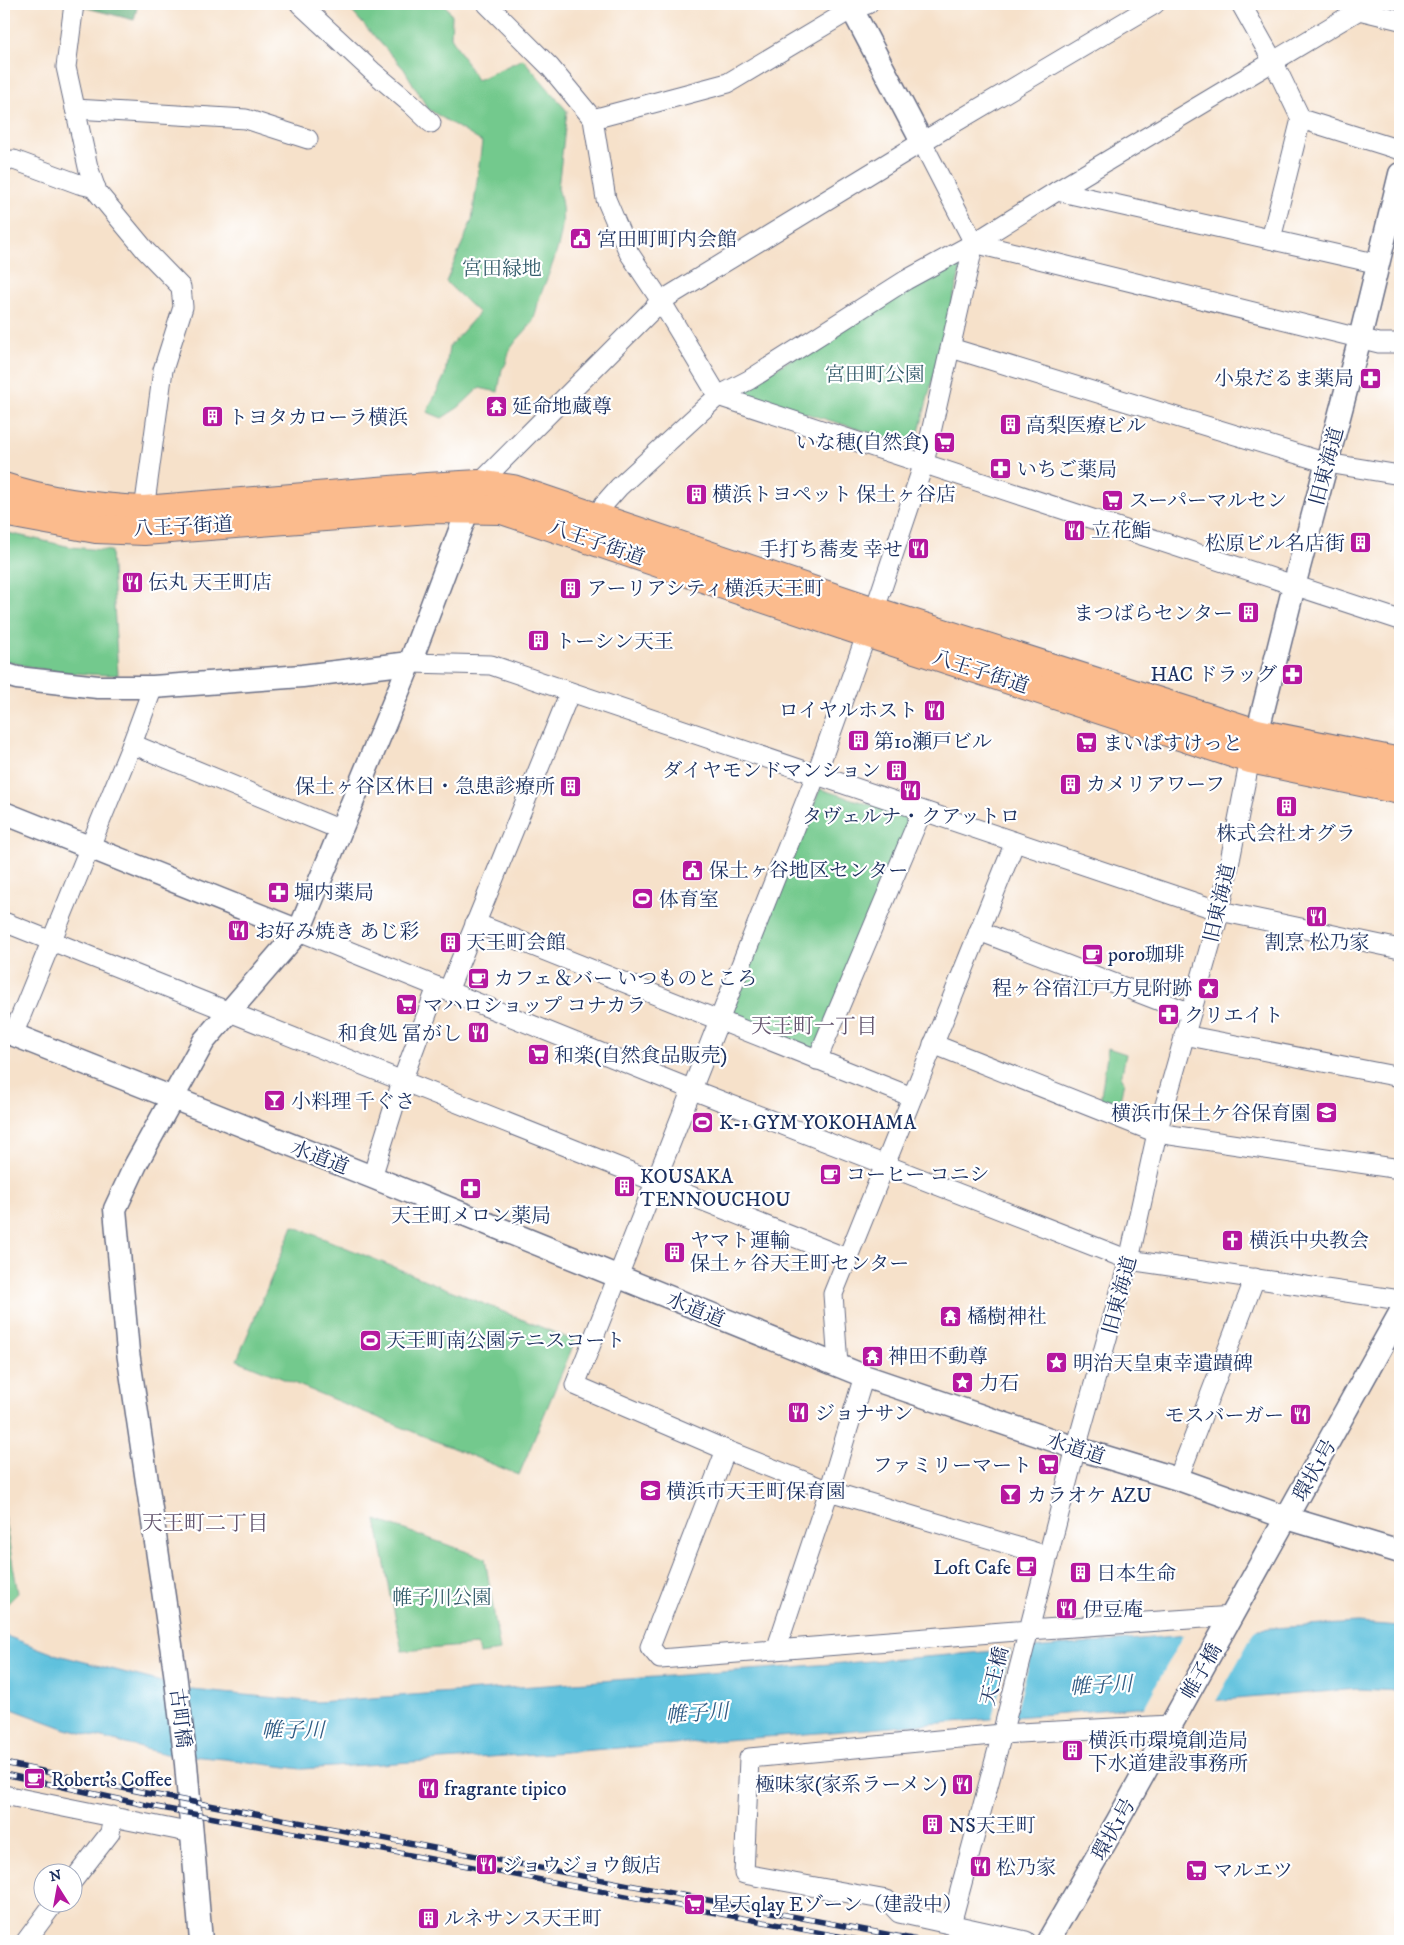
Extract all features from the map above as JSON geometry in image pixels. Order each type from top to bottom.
[{"type":"highway","name":"八王子街道","points":[[4,487],[105,509],[144,510],[479,484],[513,489],[598,517],[871,622],[1250,759],[1400,790]]},
{"type":"highway","name":"八王子街道","points":[[4,510],[96,529],[144,531],[429,509],[502,510],[871,622],[1256,733],[1400,762]]},
{"type":"street","points":[[74,4],[66,67],[88,167],[97,192],[146,251],[181,287],[183,308],[163,370],[144,510]]},
{"type":"street","points":[[300,4],[431,123]]},
{"type":"street","points":[[487,4],[550,67],[593,119],[606,199],[629,253],[661,301],[718,396],[1400,620]]},
{"type":"street","points":[[479,484],[661,301],[922,142],[1155,4]]},
{"type":"street","points":[[1241,4],[1273,61],[1301,120],[1271,239]]},
{"type":"street","points":[[593,119],[728,83],[856,6],[974,244],[924,463],[871,622],[816,775],[576,1385],[726,1450],[830,1491],[1048,1556]]},
{"type":"street","points":[[598,517],[604,504],[619,487],[718,396],[749,380],[906,280],[974,244],[1057,191],[1359,10],[1400,20]]},
{"type":"street","points":[[75,109],[246,120],[308,139]]},
{"type":"street","points":[[1301,120],[1400,150]]},
{"type":"street","points":[[4,161],[14,160],[79,184],[96,188]]},
{"type":"street","name":"旧東海道","points":[[1029,1630],[1076,1448],[1129,1260],[1157,1133],[1220,911],[1256,733],[1360,338],[1400,174]]},
{"type":"street","points":[[1057,191],[1378,264]]},
{"type":"street","points":[[974,244],[1379,343],[1400,343]]},
{"type":"street","points":[[951,348],[1327,462],[1400,475]]},
{"type":"street","name":"古町橋","points":[[201,1941],[186,1764],[175,1672],[128,1352],[115,1209],[136,1164],[204,1041],[299,931],[410,663],[467,510],[479,484]]},
{"type":"street","points":[[4,674],[17,678],[98,687],[153,688],[302,676],[410,663],[491,665],[1220,911],[1400,949]]},
{"type":"street","points":[[8,1033],[51,941],[153,688]]},
{"type":"street","points":[[372,1177],[402,1082],[442,989],[475,923],[570,692]]},
{"type":"street","points":[[132,744],[341,830]]},
{"type":"street","points":[[817,1060],[922,811]]},
{"type":"street","points":[[4,813],[692,1090],[1129,1260],[1400,1300]]},
{"type":"street","points":[[838,1365],[833,1294],[849,1259],[885,1164],[1015,842]]},
{"type":"street","points":[[4,922],[228,1013],[849,1259]]},
{"type":"street","points":[[475,923],[912,1097]]},
{"type":"street","points":[[979,931],[1191,1013]]},
{"type":"street","name":"水道道","points":[[8,1033],[372,1177],[864,1376],[1076,1448],[1178,1479],[1287,1518],[1400,1552]]},
{"type":"street","points":[[1184,1035],[1400,1077]]},
{"type":"street","points":[[933,1044],[1157,1133],[1400,1169]]},
{"type":"street","points":[[1178,1479],[1255,1278]]},
{"type":"street","name":"環状1号","points":[[1230,1621],[1400,1313]]},
{"type":"street","points":[[776,1650],[830,1491],[864,1376]]},
{"type":"street","points":[[726,1450],[650,1647],[660,1659],[1029,1630],[1230,1621]]},
{"type":"street","name":"帷子橋","points":[[1173,1720],[1230,1621]]},
{"type":"street","name":"天王橋","points":[[1002,1734],[1029,1630]]},
{"type":"street","points":[[1026,1941],[899,1913],[888,1900],[744,1874],[749,1758],[1173,1720]]},
{"type":"street","name":"環状1号","points":[[1048,1941],[1173,1720]]},
{"type":"street","points":[[951,1924],[1002,1734]]},
{"type":"street","points":[[4,1795],[192,1833]]},
{"type":"street","points":[[82,1869],[110,1833],[113,1816]]},
{"type":"street","points":[[26,1941],[48,1912]]},
{"type":"green space","points":[[79,4],[138,4],[134,20],[79,6]]},
{"type":"green space","name":"宮田緑地","points":[[345,4],[445,4],[452,16],[451,37],[477,80],[523,59],[567,111],[558,188],[562,217],[559,244],[533,321],[511,348],[502,369],[498,392],[479,388],[459,407],[442,418],[427,412],[445,375],[449,347],[479,313],[446,282],[472,220],[482,142],[428,109],[404,69]]},
{"type":"green space","name":"宮田町公園","points":[[964,256],[918,436],[905,443],[745,395],[748,385]]},
{"type":"green space","points":[[4,532],[71,547],[111,551],[118,675],[60,672],[4,660]]},
{"type":"green space","points":[[820,789],[903,815],[910,826],[816,1046],[808,1050],[729,1020]]},
{"type":"green space","points":[[1108,1048],[1126,1054],[1121,1078],[1124,1082],[1118,1109],[1100,1103]]},
{"type":"green space","points":[[293,1226],[575,1341],[519,1475],[237,1360]]},
{"type":"green space","points":[[4,1516],[18,1593],[4,1607]]},
{"type":"green space","name":"帷子川公園","points":[[376,1520],[485,1558],[500,1651],[479,1654],[477,1645],[402,1651]]},
{"type":"water","name":"帷子川","points":[[1358,1623],[1400,1626],[1400,1691],[1358,1689],[818,1733],[301,1769],[225,1759],[166,1754],[66,1729],[4,1706],[4,1635],[54,1654],[192,1690],[317,1702],[925,1657],[1271,1628]]},
{"type":"pier","points":[[1257,1627],[1215,1703],[1144,1708],[1185,1632]]},
{"type":"pier","points":[[1034,1645],[1014,1719],[991,1721],[1012,1647]]},
{"type":"railway","points":[[4,1763],[146,1793],[923,1941]]},
{"type":"railway","points":[[4,1774],[146,1805],[864,1941]]},
{"type":"place","name":"宮田町町内会館","points":[[581,239]]},
{"type":"place","name":"小泉だるま薬局","points":[[1370,378]]},
{"type":"place","name":"延命地蔵尊","points":[[496,406]]},
{"type":"place","name":"トヨタカローラ横浜","points":[[212,417]]},
{"type":"place","name":"高梨医療ビル","points":[[1010,425]]},
{"type":"place","name":"いな穂(自然食)","points":[[945,442]]},
{"type":"place","name":"いちご薬局","points":[[1001,469]]},
{"type":"place","name":"横浜トヨペット 保土ヶ谷店","points":[[696,494]]},
{"type":"place","name":"スーパーマルセン","points":[[1113,500]]},
{"type":"place","name":"立花鮨","points":[[1075,530]]},
{"type":"place","name":"松原ビル名店街","points":[[1361,543]]},
{"type":"place","name":"手打ち蕎麦 幸せ","points":[[919,549]]},
{"type":"place","name":"伝丸 天王町店","points":[[132,582]]},
{"type":"place","name":"アーリアシティ横浜天王町","points":[[571,588]]},
{"type":"place","name":"まつばらセンター","points":[[1249,613]]},
{"type":"place","name":"トーシン天王","points":[[539,641]]},
{"type":"place","name":"HAC ドラッグ","points":[[1293,674]]},
{"type":"place","name":"ロイヤルホスト","points":[[934,710]]},
{"type":"place","name":"第10瀬戸ビル","points":[[858,741]]},
{"type":"place","name":"まいばすけっと","points":[[1087,743]]},
{"type":"place","name":"ダイヤモンドマンション","points":[[897,770]]},
{"type":"place","name":"カメリアワーフ","points":[[1070,784]]},
{"type":"place","name":"保土ヶ谷区休日・急患診療所","points":[[571,786]]},
{"type":"place","name":"タヴェルナ・クアットロ","points":[[911,790]]},
{"type":"place","name":"株式会社オグラ","points":[[1286,807]]},
{"type":"place","name":"保土ヶ谷地区センター","points":[[693,870]]},
{"type":"place","name":"堀内薬局","points":[[278,892]]},
{"type":"place","name":"体育室","points":[[643,899]]},
{"type":"place","name":"割烹 松乃家","points":[[1317,916]]},
{"type":"place","name":"お好み焼き あじ彩","points":[[239,931]]},
{"type":"place","name":"天王町会館","points":[[450,942]]},
{"type":"place","name":"poro珈琲","points":[[1092,954]]},
{"type":"place","name":"カフェ＆バー いつものところ","points":[[478,978]]},
{"type":"place","name":"程ヶ谷宿江戸方見附跡","points":[[1208,988]]},
{"type":"place","name":"マハロショップ コナカラ","points":[[407,1005]]},
{"type":"place","name":"クリエイト","points":[[1168,1015]]},
{"type":"place","name":"和食処 冨がし","points":[[478,1033]]},
{"type":"place","name":"和楽(自然食品販売)","points":[[538,1055]]},
{"type":"place","name":"小料理 千ぐさ","points":[[275,1101]]},
{"type":"place","name":"横浜市保土ケ谷保育園","points":[[1327,1113]]},
{"type":"place","name":"K-1 GYM YOKOHAMA","points":[[703,1122]]},
{"type":"place","name":"コーヒー コニシ","points":[[830,1174]]},
{"type":"place","name":"KOUSAKA TENNOUCHOU","points":[[624,1187]]},
{"type":"place","name":"天王町メロン薬局","points":[[471,1189]]},
{"type":"place","name":"横浜中央教会","points":[[1233,1240]]},
{"type":"place","name":"ヤマト運輸 保土ヶ谷天王町センター","points":[[674,1252]]},
{"type":"place","name":"橘樹神社","points":[[951,1316]]},
{"type":"place","name":"天王町南公園テニスコート","points":[[370,1340]]},
{"type":"place","name":"神田不動尊","points":[[872,1356]]},
{"type":"place","name":"明治天皇東幸遺蹟碑","points":[[1057,1363]]},
{"type":"place","name":"力石","points":[[963,1383]]},
{"type":"place","name":"ジョナサン","points":[[799,1413]]},
{"type":"place","name":"モスバーガー","points":[[1300,1415]]},
{"type":"place","name":"ファミリーマート","points":[[1048,1465]]},
{"type":"place","name":"横浜市天王町保育園","points":[[650,1491]]},
{"type":"place","name":"カラオケ AZU","points":[[1011,1495]]},
{"type":"place","name":"Loft Cafe","points":[[1027,1567]]},
{"type":"place","name":"日本生命","points":[[1080,1573]]},
{"type":"place","name":"伊豆庵","points":[[1067,1609]]},
{"type":"place","name":"横浜市環境創造局 下水道建設事務所","points":[[1072,1751]]},
{"type":"place","name":"Robert's Coffee","points":[[35,1779]]},
{"type":"place","name":"極味家(家系ラーメン)","points":[[963,1784]]},
{"type":"place","name":"fragrante tipico","points":[[428,1788]]},
{"type":"place","name":"NS天王町","points":[[933,1825]]},
{"type":"place","name":"ジョウジョウ飯店","points":[[486,1865]]},
{"type":"place","name":"松乃家","points":[[980,1867]]},
{"type":"place","name":"マルエツ","points":[[1197,1870]]},
{"type":"place","name":"星天qlay Eゾーン（建設中）","points":[[695,1904]]},
{"type":"place","name":"ルネサンス天王町","points":[[428,1918]]},
{"type":"district","name":"天王町一丁目","points":[[814,1026]]},
{"type":"district","name":"天王町二丁目","points":[[205,1523]]}]
